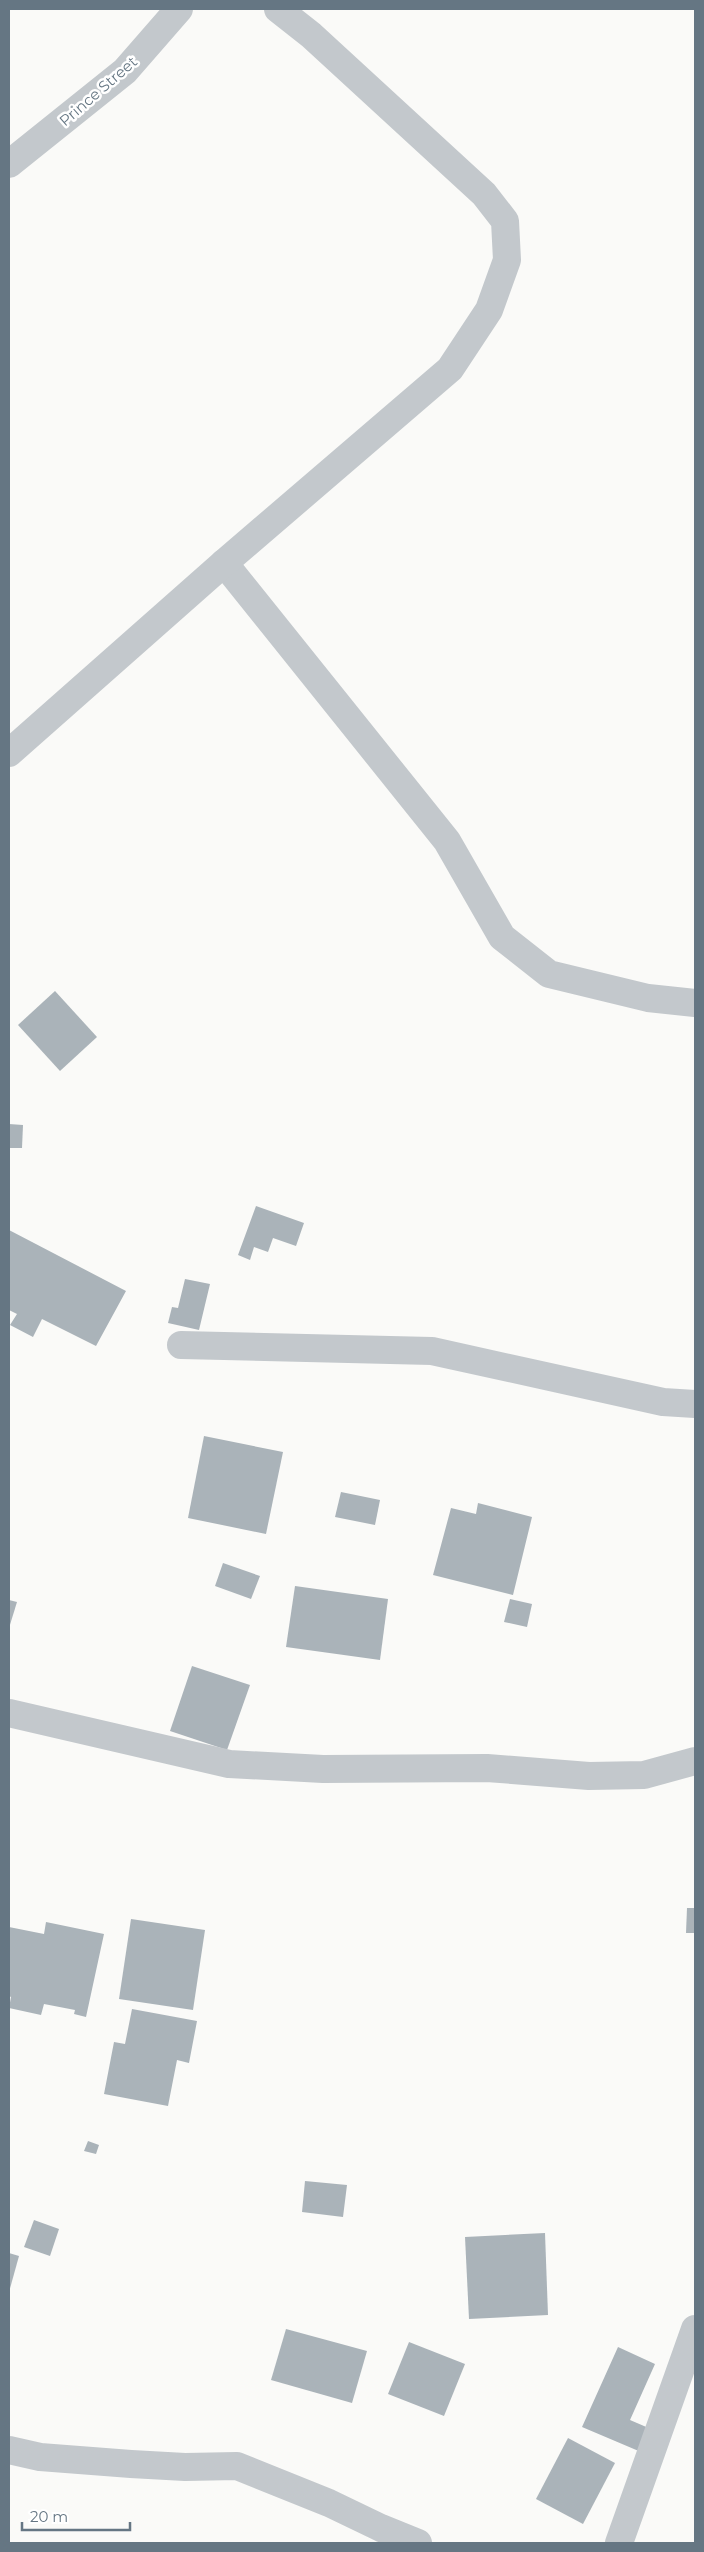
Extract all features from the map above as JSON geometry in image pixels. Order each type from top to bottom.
[{"type":"street","name":"Prince Street","points":[[9,164],[125,71],[179,9]]},
{"type":"street","points":[[9,753],[224,563],[450,369],[489,310],[507,260],[505,221],[484,194],[310,35],[278,9]]},
{"type":"street","points":[[224,563],[447,841],[502,938],[549,974],[648,998],[695,1003]]},
{"type":"street","points":[[182,1345],[432,1351],[663,1402],[695,1404]]},
{"type":"street","points":[[9,1713],[229,1764],[323,1769],[487,1768],[589,1776],[644,1775],[695,1761]]},
{"type":"street","points":[[619,2543],[695,2329]]},
{"type":"street","points":[[9,2450],[40,2457],[131,2464],[184,2467],[237,2466],[329,2503],[418,2543]]},
{"type":"building","points":[[55,991],[97,1037],[60,1071],[18,1025]]},
{"type":"building","points":[[9,1124],[23,1125],[22,1148],[9,1148]]},
{"type":"building","points":[[256,1206],[304,1223],[296,1246],[273,1238],[268,1252],[254,1247],[250,1260],[238,1255]]},
{"type":"building","points":[[9,1230],[126,1291],[96,1346],[42,1319],[33,1337],[10,1325],[17,1314],[9,1310]]},
{"type":"building","points":[[185,1279],[210,1284],[199,1330],[168,1323],[172,1307],[178,1308]]},
{"type":"building","points":[[204,1436],[283,1452],[266,1534],[188,1518]]},
{"type":"building","points":[[341,1492],[380,1500],[375,1525],[335,1517]]},
{"type":"building","points":[[478,1503],[532,1517],[513,1595],[433,1575],[451,1508],[476,1514]]},
{"type":"building","points":[[223,1563],[260,1576],[251,1599],[215,1586]]},
{"type":"building","points":[[295,1586],[388,1599],[380,1660],[286,1647]]},
{"type":"building","points":[[510,1599],[532,1604],[527,1627],[504,1622]]},
{"type":"building","points":[[9,1600],[17,1602],[9,1628]]},
{"type":"building","points":[[192,1666],[250,1685],[227,1750],[170,1731]]},
{"type":"building","points":[[687,1908],[695,1908],[695,1933],[686,1933]]},
{"type":"building","points":[[131,1919],[205,1930],[193,2010],[119,1999]]},
{"type":"building","points":[[46,1922],[104,1934],[86,2017],[74,2014],[75,2010],[44,2004],[41,2015],[9,2008],[11,1997],[9,1996],[9,1927],[44,1934]]},
{"type":"building","points":[[132,2009],[197,2021],[189,2063],[177,2060],[168,2106],[104,2094],[114,2042],[125,2044]]},
{"type":"building","points":[[88,2141],[99,2145],[96,2154],[84,2151]]},
{"type":"building","points":[[305,2181],[347,2185],[343,2217],[302,2212]]},
{"type":"building","points":[[34,2220],[59,2229],[50,2256],[24,2247]]},
{"type":"building","points":[[545,2233],[548,2315],[469,2319],[465,2237]]},
{"type":"building","points":[[9,2253],[19,2256],[9,2292]]},
{"type":"building","points":[[286,2329],[367,2351],[352,2403],[271,2380]]},
{"type":"building","points":[[409,2342],[465,2364],[444,2416],[388,2394]]},
{"type":"building","points":[[618,2347],[655,2364],[630,2420],[651,2429],[641,2452],[582,2427]]},
{"type":"building","points":[[568,2438],[615,2463],[583,2524],[536,2499]]}]
